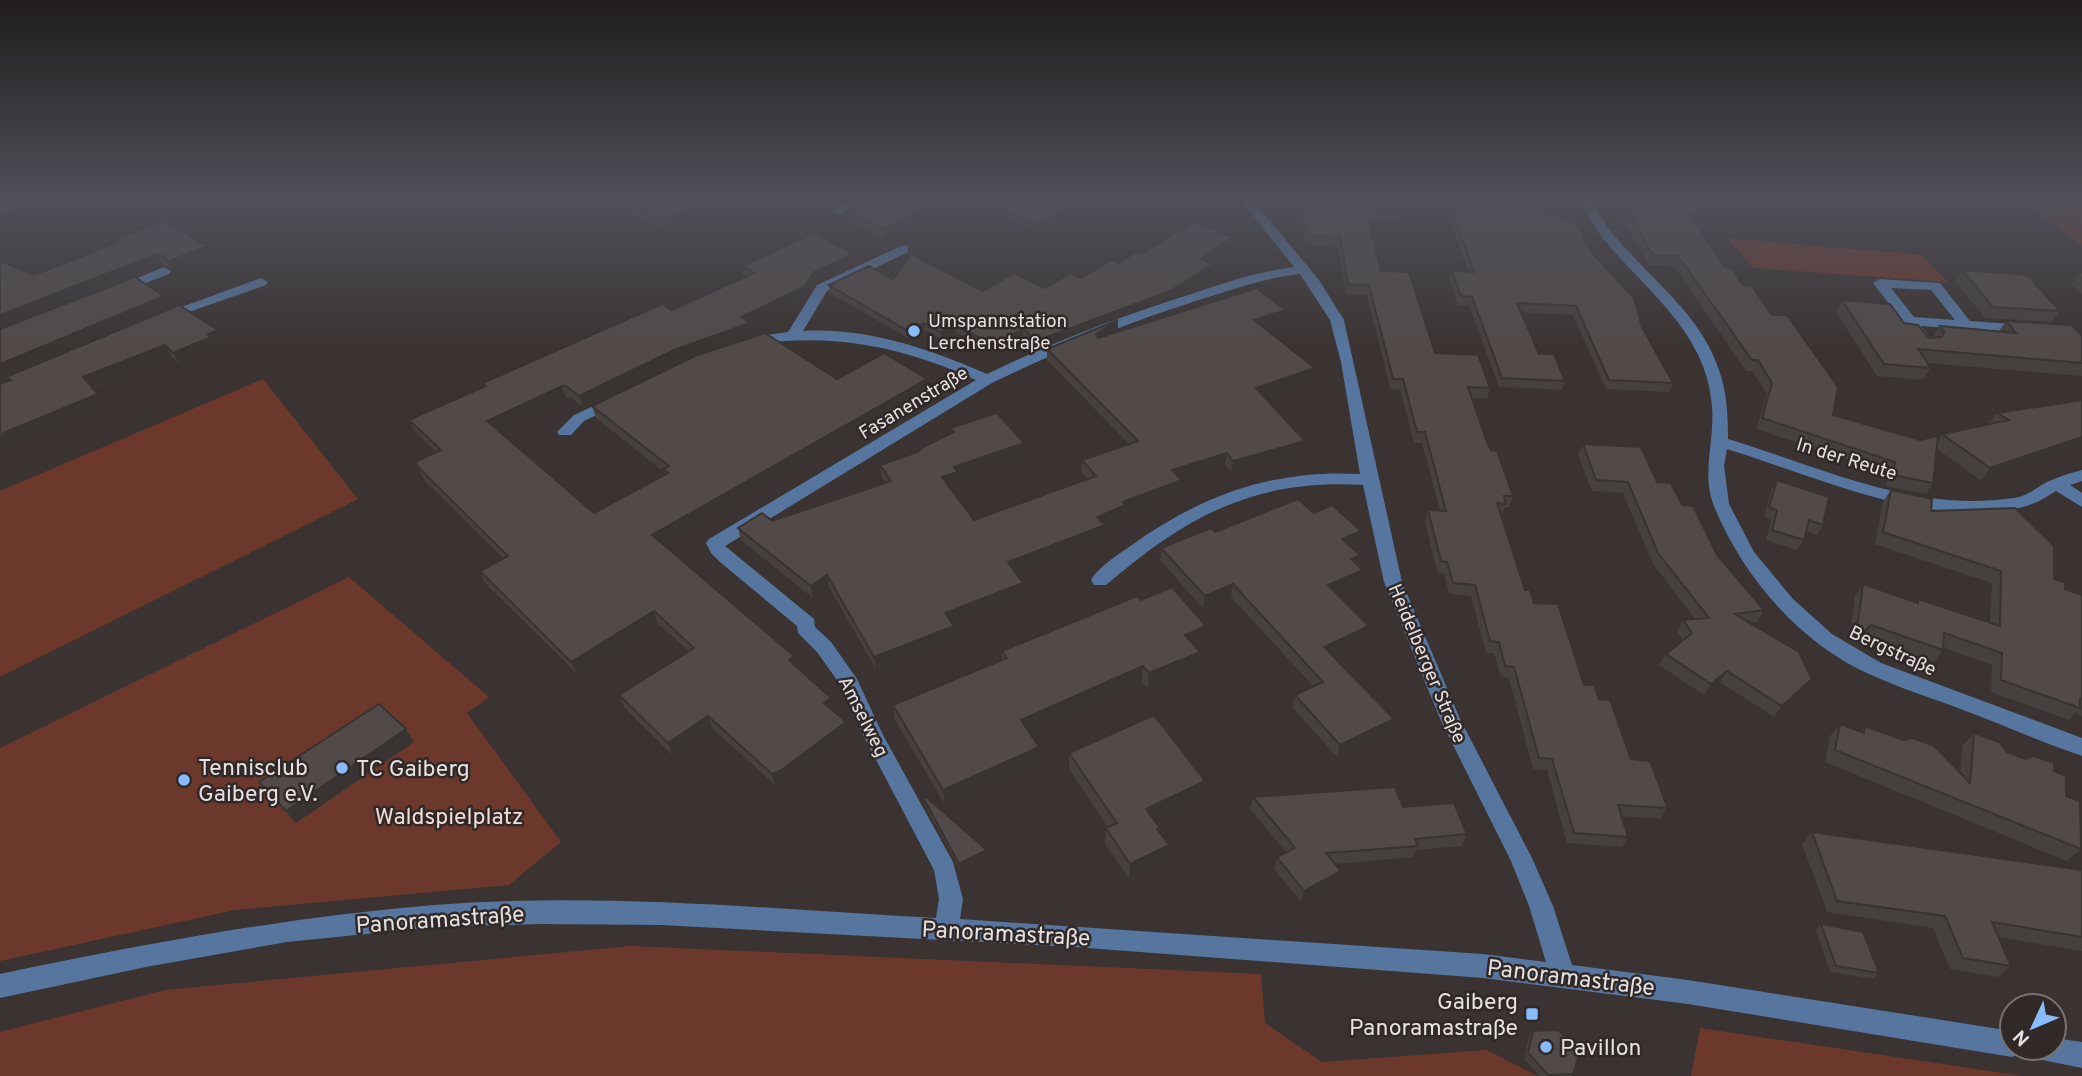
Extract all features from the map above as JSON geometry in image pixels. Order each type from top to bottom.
[{"type":"street","name":"Heidelberger Straße","points":[[1285,248],[1328,303],[1339,327],[1385,555],[1401,606],[1451,721],[1521,858],[1548,926],[1563,976]]},
{"type":"street","name":"Bergstraße","points":[[1619,248],[1678,311],[1701,344],[1712,370],[1721,417],[1716,480],[1724,514],[1762,575],[1786,604],[1810,627],[1840,649],[1874,668],[2082,747]]},
{"type":"street","points":[[794,333],[822,288],[903,249]]},
{"type":"street","name":"Fasanenstraße","points":[[715,543],[987,380],[1070,340],[1120,320],[1261,276],[1303,270]]},
{"type":"street","points":[[102,294],[164,271]]},
{"type":"street","points":[[150,322],[261,282]]},
{"type":"street","points":[[1927,344],[1880,283],[1935,286],[1966,325]]},
{"type":"street","points":[[1909,321],[2045,330]]},
{"type":"street","points":[[735,346],[794,333],[855,337],[944,362],[987,380]]},
{"type":"street","points":[[565,432],[579,418],[627,395]]},
{"type":"street","name":"In der Reute","points":[[1720,442],[1872,488],[1934,503],[1961,506],[2015,504],[2032,499],[2057,484],[2082,475]]},
{"type":"street","points":[[1100,580],[1160,532],[1208,505],[1292,481],[1332,478],[1369,480]]},
{"type":"street","points":[[2057,484],[2082,501]]},
{"type":"street","name":"Amselweg","points":[[715,543],[726,558],[807,624],[805,628],[824,647],[850,684],[874,737],[944,869],[951,900],[946,929]]},
{"type":"street","name":"Panoramastraße","points":[[0,986],[65,970],[237,939],[436,916],[648,914],[946,929],[1443,963],[1688,992],[1998,1042]]},
{"type":"green space","points":[[1736,248],[1844,248],[1922,255],[1948,282],[1753,268]]},
{"type":"green space","points":[[263,379],[358,499],[0,677],[0,491]]},
{"type":"green space","name":"Tennisclub Gaiberg e.V.","points":[[349,577],[489,697],[467,713],[561,842],[509,885],[235,910],[0,961],[0,748]]},
{"type":"green space","points":[[631,946],[1261,974],[1265,1023],[1322,1062],[1487,1050],[1537,1076],[0,1076],[0,1032],[165,990]]},
{"type":"green space","points":[[1700,1028],[2023,1076],[1691,1076]]},
{"type":"building","points":[[103,248],[201,248],[167,262],[166,258],[157,254],[0,315],[0,261],[34,275]]},
{"type":"building","points":[[781,248],[843,248],[853,254],[814,272],[804,287],[741,317],[750,323],[674,350],[579,396],[562,386],[487,421],[594,513],[668,473],[663,469],[669,466],[592,406],[695,356],[765,333],[837,379],[884,353],[927,379],[652,535],[794,656],[789,660],[831,698],[824,703],[846,722],[780,771],[772,774],[708,716],[668,743],[619,695],[694,648],[654,611],[571,662],[480,571],[508,556],[420,469],[415,462],[441,450],[409,420],[486,386],[483,383],[662,304],[672,310],[754,273],[742,266]]},
{"type":"building","points":[[1151,248],[1217,248],[1201,259],[1213,264],[1170,291],[1036,341],[1023,328],[994,345],[954,325],[941,332],[924,323],[908,331],[829,285],[869,266],[893,280],[911,254],[983,291],[1014,273],[1045,288],[1071,273],[1081,278],[1112,260],[1119,263],[1136,252],[1141,254]]},
{"type":"building","points":[[1342,248],[1375,248],[1381,271],[1409,272],[1435,353],[1478,355],[1490,388],[1468,387],[1487,442],[1491,450],[1497,451],[1513,496],[1504,496],[1506,504],[1497,503],[1525,590],[1530,590],[1534,603],[1558,604],[1584,685],[1594,685],[1599,699],[1610,700],[1631,759],[1650,761],[1664,798],[1667,808],[1618,805],[1628,837],[1574,833],[1552,759],[1539,758],[1514,667],[1505,666],[1499,642],[1490,641],[1475,585],[1453,583],[1447,562],[1441,561],[1428,510],[1446,511],[1425,432],[1417,432],[1403,379],[1393,379],[1369,285],[1348,284]]},
{"type":"building","points":[[1466,248],[1590,248],[1634,298],[1642,327],[1673,383],[1609,380],[1576,306],[1517,303],[1539,354],[1554,354],[1565,381],[1502,378],[1472,297],[1461,296],[1452,271],[1474,272]]},
{"type":"building","points":[[1649,248],[1712,248],[1725,267],[1731,268],[1743,285],[1752,286],[1772,315],[1787,315],[1838,387],[1833,415],[1920,440],[1938,436],[1933,483],[1893,475],[1895,462],[1762,418],[1772,383],[1758,360],[1752,360],[1678,256],[1653,255]]},
{"type":"building","points":[[1962,270],[2027,275],[2060,311],[1993,307]]},
{"type":"building","points":[[135,277],[164,296],[0,364],[0,329]]},
{"type":"building","points":[[1257,288],[1285,310],[1254,320],[1315,368],[1256,388],[1305,441],[1233,461],[1227,453],[1172,470],[1182,480],[1123,502],[1126,505],[1097,517],[1105,525],[1008,562],[1023,583],[945,613],[954,626],[874,657],[827,575],[811,586],[738,528],[762,513],[772,521],[891,481],[880,465],[918,452],[954,432],[950,428],[997,413],[1024,443],[954,467],[958,472],[942,477],[974,520],[1096,476],[1082,460],[1138,441],[1047,349],[1118,320],[1096,334],[1098,338]]},
{"type":"building","points":[[1842,300],[1890,304],[1904,323],[1918,325],[1929,338],[1942,337],[1944,332],[1940,326],[2016,333],[2006,321],[2072,325],[2082,336],[2082,363],[1918,349],[1931,368],[1884,364]]},
{"type":"building","points":[[179,305],[218,330],[208,334],[211,337],[173,353],[165,345],[83,377],[98,394],[3,433],[5,435],[0,437],[0,384],[11,380],[6,377]]},
{"type":"building","points":[[2082,400],[2082,437],[1990,468],[1942,434],[2009,420],[1997,413]]},
{"type":"building","points":[[1583,444],[1641,447],[1657,482],[1671,483],[1682,505],[1693,506],[1717,555],[1764,610],[1735,614],[1799,652],[1812,679],[1782,706],[1727,671],[1711,684],[1666,654],[1692,633],[1683,620],[1709,618],[1658,553],[1628,482],[1596,480]]},
{"type":"building","points":[[1777,480],[1829,497],[1823,525],[1809,520],[1804,540],[1772,530],[1777,510],[1769,507]]},
{"type":"building","points":[[1891,490],[1932,499],[1931,511],[2015,508],[2054,546],[2054,579],[2065,582],[2065,589],[2082,595],[2080,708],[2001,680],[2002,653],[1944,633],[1943,650],[1871,625],[1863,633],[1857,629],[1863,584],[2000,626],[2001,571],[1883,532]]},
{"type":"building","points":[[1298,499],[1314,513],[1332,505],[1361,531],[1342,539],[1360,555],[1351,559],[1363,570],[1328,585],[1369,626],[1324,647],[1394,719],[1340,745],[1295,695],[1323,682],[1233,584],[1205,596],[1161,548],[1211,528],[1215,532]]},
{"type":"building","points":[[1172,587],[1206,626],[1185,635],[1200,652],[1149,673],[1143,666],[1021,720],[1039,747],[943,790],[893,705],[1007,658],[1002,651],[1137,596],[1141,600]]},
{"type":"building","points":[[379,704],[406,729],[286,811],[259,782]]},
{"type":"building","points":[[1154,715],[1205,781],[1146,809],[1169,845],[1130,864],[1106,828],[1117,823],[1069,753]]},
{"type":"building","points":[[1840,724],[1864,733],[1865,726],[1903,740],[1913,738],[1934,746],[1970,783],[1974,733],[1999,742],[2007,752],[2025,759],[2034,756],[2054,763],[2054,771],[2066,776],[2066,796],[2080,801],[2081,849],[1835,750]]},
{"type":"building","points":[[1395,787],[1403,807],[1454,803],[1467,834],[1415,839],[1418,846],[1326,853],[1341,871],[1304,891],[1277,857],[1295,848],[1253,797]]},
{"type":"building","points":[[926,797],[987,850],[959,864],[924,799]]},
{"type":"building","points":[[1812,832],[2082,870],[2082,937],[1992,922],[2011,966],[1963,958],[1945,916],[1837,901]]},
{"type":"building","points":[[1821,924],[1863,932],[1879,973],[1836,966]]},
{"type":"building","name":"Pavillon","points":[[1558,1030],[1580,1051],[1573,1074],[1548,1075],[1528,1053],[1533,1031]]},
{"type":"place","name":"Umspannstation Lerchenstraße","points":[[914,331]]},
{"type":"place","name":"TC Gaiberg","points":[[342,768]]},
{"type":"place","name":"Tennisclub Gaiberg e.V.","points":[[184,780]]},
{"type":"place","name":"Gaiberg Panoramastraße","points":[[1532,1014]]},
{"type":"place","name":"Pavillon","points":[[1546,1047]]},
{"type":"park label","name":"Waldspielplatz","points":[[449,816]]}]
